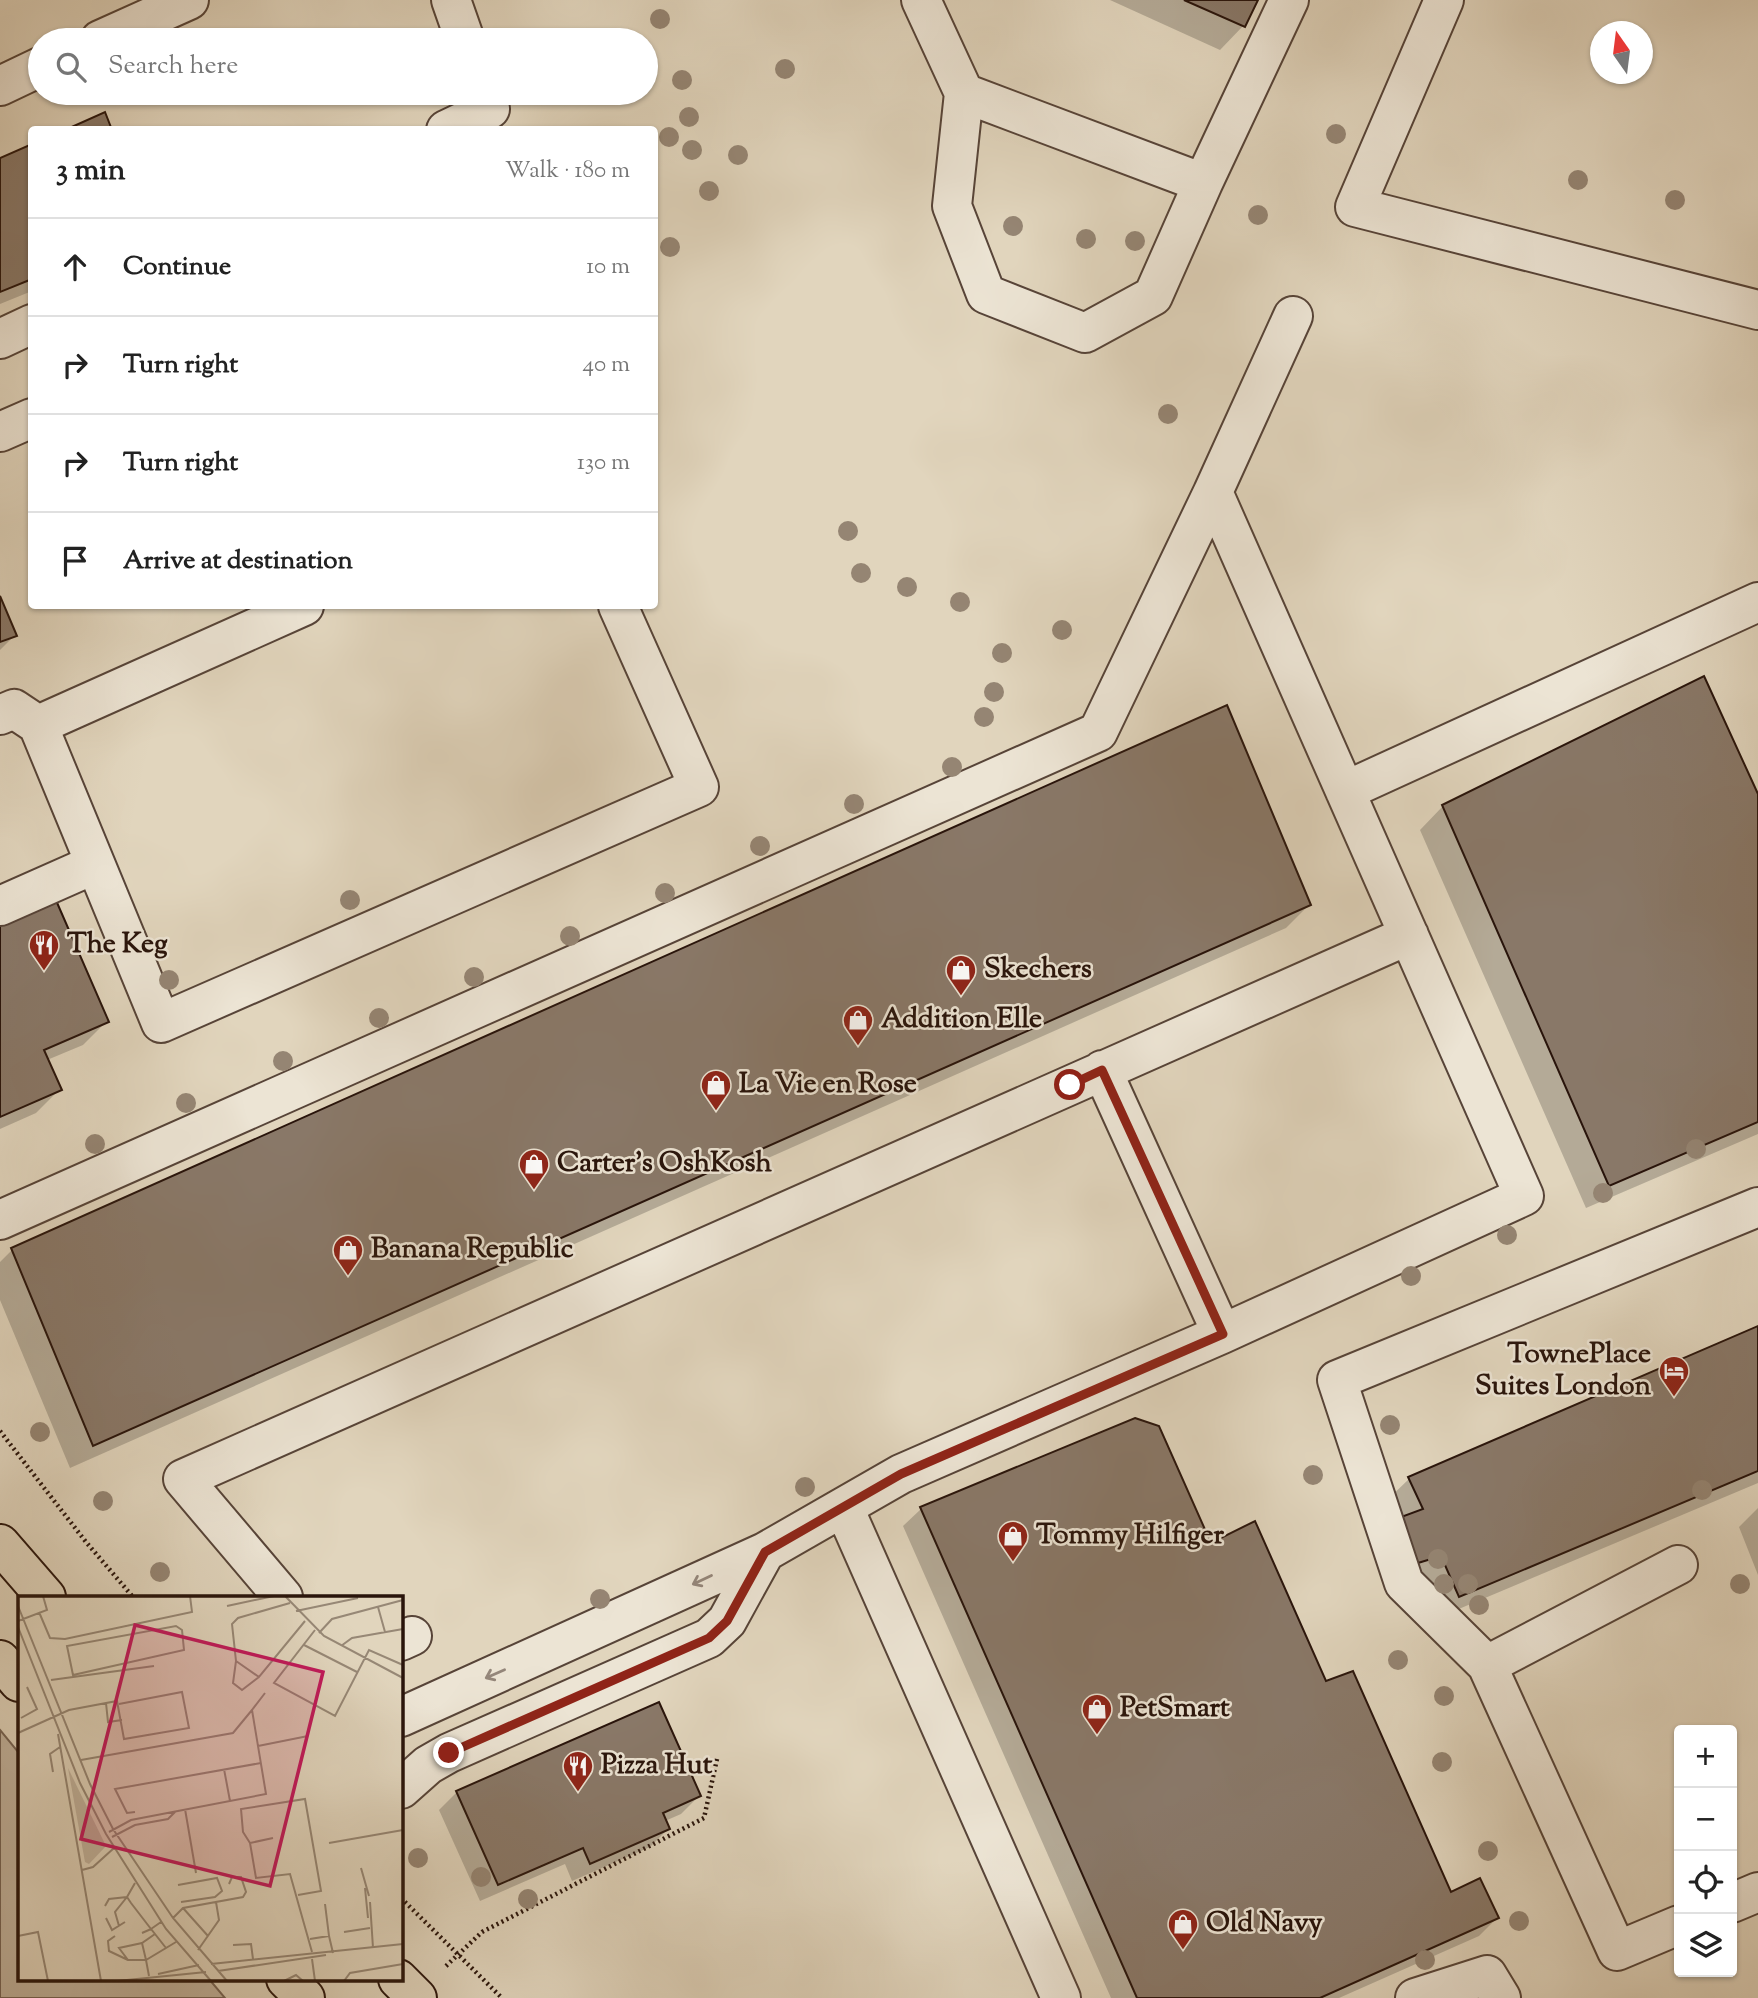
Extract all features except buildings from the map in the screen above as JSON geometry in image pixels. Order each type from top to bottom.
[{"type":"main road","points":[[0,1544],[45,1596]]},
{"type":"main road","points":[[0,1660],[18,1681]]},
{"type":"main road","points":[[287,1980],[306,1998]]},
{"type":"lane","points":[[126,28],[188,0]]},
{"type":"lane","points":[[451,0],[461,28]]},
{"type":"lane","points":[[921,0],[964,93],[952,205],[986,294],[1085,333],[1153,296],[1289,0]]},
{"type":"lane","points":[[1444,0],[1354,207],[1758,310]]},
{"type":"lane","points":[[0,86],[28,73]]},
{"type":"lane","points":[[964,93],[1203,183]]},
{"type":"lane","points":[[454,126],[490,109],[488,105]]},
{"type":"lane","points":[[0,1220],[1098,732],[1213,492],[1293,316]]},
{"type":"lane","points":[[0,339],[28,326]]},
{"type":"lane","points":[[0,432],[28,420]]},
{"type":"lane","points":[[402,1717],[765,1552],[901,1474],[1223,1334],[1524,1196],[1213,492]]},
{"type":"lane","points":[[1345,790],[1758,602]]},
{"type":"lane","points":[[38,725],[297,609]]},
{"type":"lane","points":[[0,715],[14,709],[38,725],[161,1023],[699,788],[619,609]]},
{"type":"lane","points":[[0,906],[95,864]]},
{"type":"lane","points":[[282,1596],[183,1479],[1409,935]]},
{"type":"lane","points":[[1102,1070],[1223,1334]]},
{"type":"lane","points":[[1674,1927],[1616,1951],[1487,1665],[1404,1583],[1337,1380],[1758,1207]]},
{"type":"lane","points":[[844,1508],[1061,1998]]},
{"type":"lane","points":[[402,1788],[428,1765],[449,1753],[709,1638],[727,1621],[765,1552]]},
{"type":"lane","points":[[1487,1665],[1678,1565]]},
{"type":"lane","points":[[1737,1901],[1758,1892]]},
{"type":"lane","points":[[1415,1998],[1487,1975],[1501,1998]]},
{"type":"path","points":[[0,1431],[86,1542],[132,1596]]},
{"type":"path","points":[[410,1991],[457,1955],[481,1932],[704,1818],[717,1759]]},
{"type":"path","points":[[402,1899],[502,1998]]},
{"type":"shaded area","points":[[0,1730],[18,1752],[18,1980],[210,1980],[225,1998],[0,1998]]},
{"type":"place","name":"The Keg","points":[[44,972]]},
{"type":"place","name":"Skechers","points":[[961,997]]},
{"type":"place","name":"Addition Elle","points":[[858,1047]]},
{"type":"place","name":"La Vie en Rose","points":[[716,1112]]},
{"type":"place","name":"Carter's OshKosh","points":[[534,1191]]},
{"type":"place","name":"Banana Republic","points":[[348,1277]]},
{"type":"place","name":"TownePlace Suites London","points":[[1674,1398]]},
{"type":"place","name":"Tommy Hilfiger","points":[[1013,1563]]},
{"type":"place","name":"PetSmart","points":[[1097,1736]]},
{"type":"place","name":"Pizza Hut","points":[[578,1793]]},
{"type":"place","name":"Old Navy","points":[[1183,1951]]},
{"type":"route","points":[[449,1753],[709,1638],[727,1621],[765,1552],[901,1474],[1223,1334],[1102,1070],[1070,1085]]}]
